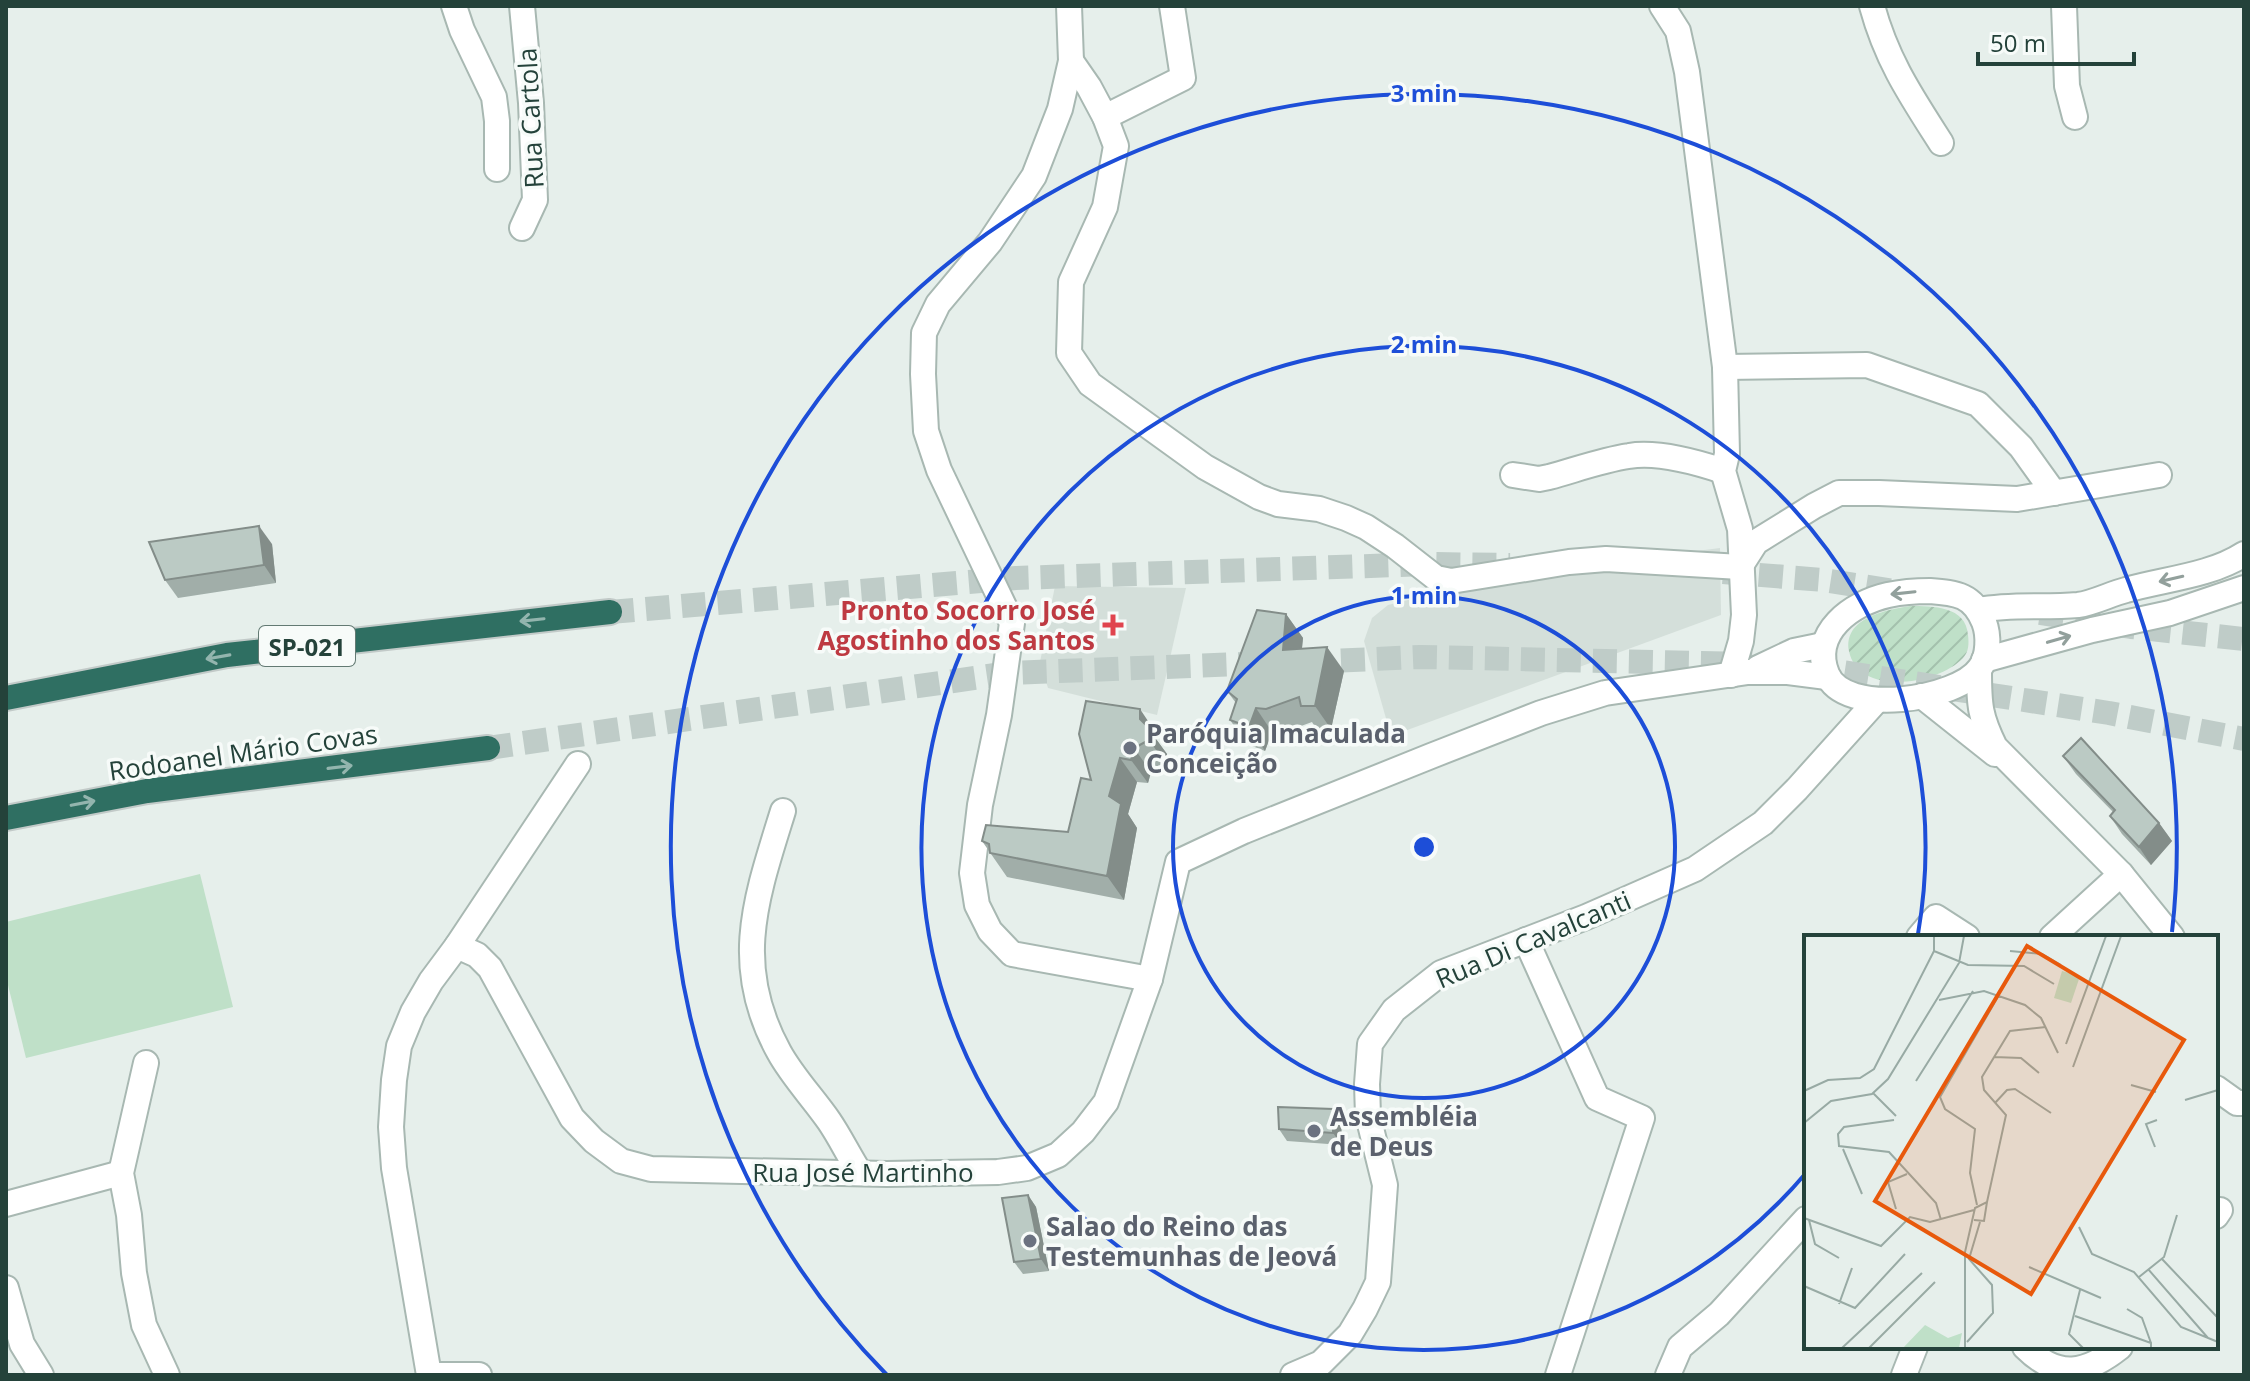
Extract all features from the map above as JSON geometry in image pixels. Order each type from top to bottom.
[{"type":"highway","name":"SP-021","points":[[6,698],[227,655],[610,612]]},
{"type":"highway","name":"Rodoanel Mário Covas","points":[[6,818],[147,791],[488,748]]},
{"type":"street","points":[[454,6],[494,97],[497,169]]},
{"type":"street","name":"Rua Cartola","points":[[522,6],[531,103],[535,200],[522,228]]},
{"type":"street","points":[[1069,6],[1071,61],[1060,109],[1034,176],[990,242],[938,304],[924,333],[926,431],[939,470],[1012,623],[999,715],[980,805],[972,873],[977,905],[990,931],[1012,954],[1150,979]]},
{"type":"street","points":[[1105,117],[1183,78],[1172,6]]},
{"type":"street","points":[[1662,6],[1678,31],[1687,72],[1725,367],[1727,454],[1723,471],[1740,529],[1740,567],[1744,589],[1739,674]]},
{"type":"street","points":[[1872,6],[1894,68],[1941,143]]},
{"type":"street","points":[[2064,6],[2067,86],[2075,117]]},
{"type":"street","points":[[1071,61],[1105,117],[1116,146],[1105,207],[1071,282],[1069,353],[1090,384],[1205,467],[1259,497],[1278,504],[1319,509],[1366,527],[1436,578],[1451,581],[1606,559],[1740,567]]},
{"type":"street","points":[[1725,367],[1867,365],[1978,404],[2021,447],[2054,493]]},
{"type":"street","points":[[1513,475],[1539,479],[1622,457],[1644,455],[1697,462],[1723,471]]},
{"type":"street","points":[[1740,567],[1756,542],[1839,493],[2017,499],[2159,475]]},
{"type":"street","points":[[1979,610],[2000,606],[2038,608],[2083,604],[2121,591],[2211,569],[2244,554]]},
{"type":"street","points":[[2170,935],[2121,874],[1995,747],[1982,722],[1979,696],[1981,666],[1987,643],[1987,629],[1979,610],[1970,600],[1956,593],[1910,592],[1873,599],[1851,610],[1832,628],[1823,645],[1827,677],[1837,689],[1877,700],[1897,701],[1956,685],[1981,666],[2092,630],[2170,613],[2244,588]]},
{"type":"street","points":[[1739,674],[1794,651],[1823,645]]},
{"type":"street","points":[[1739,674],[1788,672],[1827,677]]},
{"type":"street","name":"Rua José Martinho","points":[[457,946],[477,955],[490,968],[572,1118],[594,1141],[621,1161],[651,1169],[860,1173],[998,1172],[1027,1168],[1058,1155],[1083,1132],[1106,1102],[1150,979],[1178,862],[1244,831],[1541,713],[1605,693],[1739,674]]},
{"type":"street","points":[[1922,696],[2013,768]]},
{"type":"street","name":"Rua Di Cavalcanti","points":[[1293,1375],[1321,1363],[1350,1334],[1378,1282],[1385,1185],[1368,1116],[1367,1084],[1370,1044],[1394,1010],[1441,973],[1586,917],[1695,869],[1763,823],[1877,700]]},
{"type":"street","points":[[479,1375],[429,1375],[394,1168],[391,1127],[399,1046],[413,1012],[431,981],[578,764]]},
{"type":"street","points":[[783,811],[758,893],[751,938],[753,982],[762,1017],[780,1054],[830,1123],[860,1173]]},
{"type":"street","points":[[2054,935],[2121,874]]},
{"type":"street","points":[[1921,935],[1936,917],[1964,935]]},
{"type":"street","points":[[1526,940],[1597,1098],[1642,1118],[1558,1375]]},
{"type":"street","points":[[146,1063],[121,1173],[144,1325],[167,1375]]},
{"type":"street","points":[[2218,1089],[2237,1103],[2244,1103]]},
{"type":"street","points":[[6,1204],[121,1173]]},
{"type":"street","points":[[1668,1375],[1680,1347],[1719,1314],[1804,1221]]},
{"type":"street","points":[[6,1288],[22,1344],[41,1375]]},
{"type":"street","points":[[1904,1375],[1914,1349]]},
{"type":"street","points":[[2027,1349],[2052,1368],[2076,1370],[2102,1362],[2118,1349]]},
{"type":"shaded area","points":[[1720,548],[1721,615],[1391,736],[1364,641],[1372,618],[1388,605],[1508,575]]},
{"type":"shaded area","name":"Pronto Socorro José Agostinho dos Santos","points":[[1055,586],[1186,588],[1157,715],[1048,688],[1040,662]]},
{"type":"green space","points":[[1910,606],[1947,610],[1961,618],[1966,625],[1968,638],[1965,656],[1936,675],[1900,682],[1882,681],[1855,666],[1849,651],[1849,640],[1859,623],[1879,613]]},
{"type":"green space","points":[[200,874],[233,1007],[26,1058],[6,977],[6,922]]},
{"type":"building","points":[[259,526],[264,565],[165,580],[149,542]]},
{"type":"building","points":[[1257,610],[1286,614],[1283,650],[1327,647],[1315,706],[1301,706],[1299,697],[1266,709],[1256,708],[1249,727],[1230,720],[1237,699],[1227,691]]},
{"type":"building","points":[[1086,701],[1140,709],[1140,719],[1151,730],[1149,740],[1134,748],[1131,760],[1120,758],[1109,796],[1121,804],[1107,876],[990,853],[989,844],[982,841],[986,825],[1068,832],[1081,778],[1091,780],[1079,734]]},
{"type":"building","points":[[2081,738],[2159,823],[2139,847],[2110,816],[2115,810],[2063,756]]},
{"type":"building","points":[[1278,1107],[1333,1109],[1333,1133],[1279,1129]]},
{"type":"building","name":"Salao do Reino das Testemunhas de Jeová","points":[[1028,1195],[1041,1259],[1014,1262],[1002,1198]]},
{"type":"tunnel","points":[[610,612],[1016,578],[1427,564],[1510,565]]},
{"type":"tunnel","points":[[1723,572],[1823,580],[1901,592]]},
{"type":"tunnel","points":[[2040,613],[2244,639]]},
{"type":"tunnel","points":[[1305,662],[1420,657],[1752,664]]},
{"type":"tunnel","points":[[488,748],[1009,673],[1268,663]]},
{"type":"tunnel","points":[[1809,667],[2109,713],[2244,739]]},
{"type":"place","name":"Pronto Socorro José Agostinho dos Santos","points":[[1113,625]]},
{"type":"place","name":"Paróquia Imaculada Conceição","points":[[1130,748]]},
{"type":"place","name":"Assembléia de Deus","points":[[1314,1131]]},
{"type":"place","name":"Salao do Reino das Testemunhas de Jeová","points":[[1030,1241]]}]
